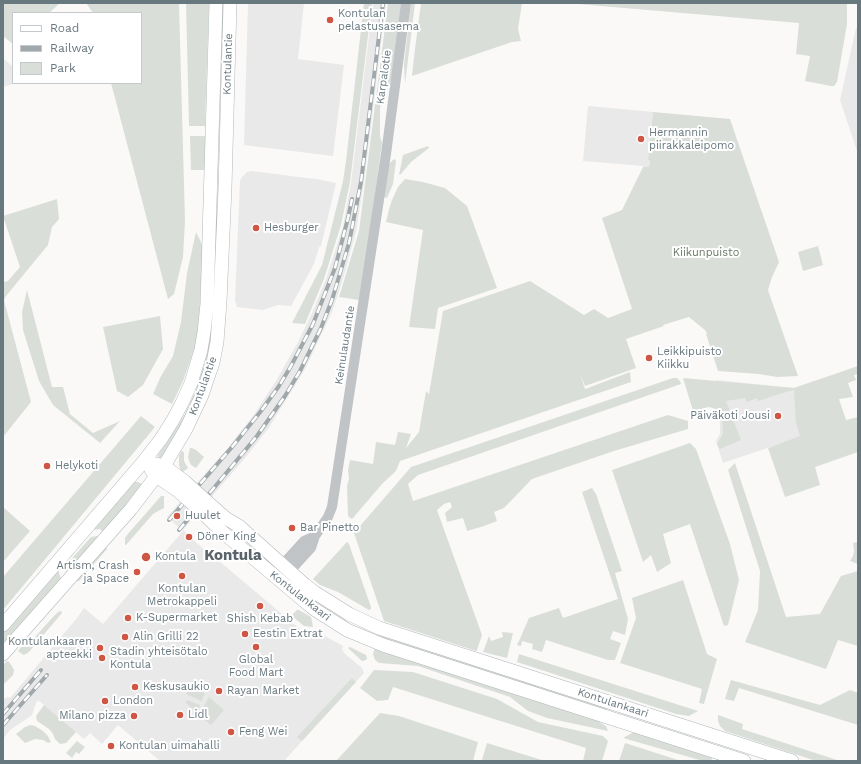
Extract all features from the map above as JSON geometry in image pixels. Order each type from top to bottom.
[{"type":"main road","name":"Kontulantie","points":[[3,625],[144,461],[173,420],[191,383],[204,332],[207,304],[216,3]]},
{"type":"main road","name":"Kontulantie","points":[[3,654],[126,515],[160,471],[186,429],[202,395],[213,363],[217,342],[225,188],[230,3]]},
{"type":"main road","name":"Kontulankaari","points":[[144,461],[174,481],[218,519],[276,578],[314,609],[338,625],[374,642],[744,761]]},
{"type":"main road","name":"Kontulankaari","points":[[218,519],[227,519],[239,526],[305,585],[326,600],[349,614],[379,628],[792,761]]},
{"type":"street","name":"Karpalotie","points":[[386,154],[406,3]]},
{"type":"street","name":"Keinulaudantie","points":[[276,578],[286,568],[304,541],[315,536],[328,517],[332,507],[386,154]]},
{"type":"shaded area","points":[[248,3],[304,3],[298,59],[344,65],[333,156],[244,145]]},
{"type":"shaded area","points":[[373,3],[386,3],[364,182],[356,232],[332,312],[305,369],[268,429],[183,530],[301,630],[321,634],[343,646],[342,649],[344,653],[362,668],[364,673],[284,761],[160,761],[118,725],[102,744],[90,733],[84,739],[38,700],[32,715],[10,730],[3,739],[3,699],[8,697],[10,698],[84,608],[103,624],[183,531],[167,517],[227,449],[253,416],[276,381],[298,342],[326,279],[343,226],[351,183]]},
{"type":"shaded area","points":[[856,28],[858,28],[858,154],[840,100]]},
{"type":"shaded area","points":[[3,58],[12,66],[13,84],[3,87]]},
{"type":"shaded area","points":[[588,106],[653,112],[648,160],[650,160],[649,167],[583,161]]},
{"type":"shaded area","points":[[252,171],[317,179],[336,183],[321,246],[319,247],[314,264],[291,306],[278,305],[263,310],[237,307],[235,300],[240,181],[247,172]]},
{"type":"shaded area","name":"Päiväkoti Jousi","points":[[716,380],[794,388],[817,380],[841,423],[723,463],[716,441],[720,434],[720,422],[716,410]]},
{"type":"green space","points":[[3,3],[60,3],[50,12],[12,12],[12,43],[4,37]]},
{"type":"green space","points":[[86,3],[179,3],[185,221],[183,257],[174,294],[168,299],[111,84],[142,84],[142,12],[92,12]]},
{"type":"green space","points":[[186,3],[209,3],[205,126],[189,126]]},
{"type":"green space","points":[[364,3],[372,3],[350,182],[341,225],[324,279],[305,324],[292,323],[322,265],[343,181]]},
{"type":"green space","points":[[388,3],[401,3],[393,73],[387,91],[382,95],[380,109],[380,136],[382,143],[359,300],[339,297],[359,231]]},
{"type":"green space","points":[[411,3],[415,3],[405,84],[404,64]]},
{"type":"green space","points":[[421,3],[522,3],[518,29],[521,41],[512,42],[412,76]]},
{"type":"green space","points":[[566,3],[847,3],[847,24],[837,82],[834,86],[831,86],[805,81],[810,56],[796,54],[799,23]]},
{"type":"green space","name":"Kiikunpuisto","points":[[653,112],[730,119],[779,262],[768,290],[798,376],[777,377],[718,371],[706,331],[689,317],[663,325],[664,326],[626,339],[636,368],[585,386],[580,374],[585,389],[630,372],[631,382],[400,461],[396,471],[382,484],[352,519],[349,517],[347,486],[350,460],[373,464],[376,442],[395,445],[398,432],[411,434],[406,448],[419,432],[426,391],[429,394],[443,311],[530,281],[584,315],[594,309],[608,318],[632,309],[602,218],[622,210],[643,167],[649,167],[650,160],[648,160]]},
{"type":"green space","points":[[190,136],[205,136],[205,170],[191,170]]},
{"type":"green space","points":[[428,146],[429,148],[411,162],[399,175],[403,155]]},
{"type":"green space","points":[[395,159],[393,184],[387,198],[383,197],[389,164]]},
{"type":"green space","points":[[405,179],[445,188],[467,206],[497,288],[438,308],[435,329],[409,327],[423,230],[386,222],[392,200],[398,187]]},
{"type":"green space","points":[[57,199],[59,219],[52,227],[48,245],[4,300],[31,402],[3,437],[3,282],[8,281],[20,267],[3,216]]},
{"type":"green space","points":[[196,232],[203,248],[199,322],[195,347],[183,381],[172,404],[153,394],[161,376],[173,356],[181,322],[187,273]]},
{"type":"green space","points":[[818,246],[823,265],[803,271],[798,252]]},
{"type":"green space","points":[[27,290],[52,387],[63,387],[70,414],[93,433],[120,421],[100,443],[53,405],[39,381],[23,330],[22,312]]},
{"type":"green space","points":[[160,316],[163,349],[143,385],[128,397],[117,391],[103,327]]},
{"type":"green space","points":[[214,316],[213,335],[207,364],[197,393],[171,448],[159,461],[158,455],[184,416],[196,390],[204,365],[205,348],[211,319]]},
{"type":"green space","points":[[858,366],[858,374],[854,375],[856,380],[848,383],[853,397],[839,399],[846,420],[858,417],[858,452],[815,467],[820,485],[785,497],[768,448],[800,436],[796,423],[794,390],[758,401],[757,398],[747,402],[745,398],[726,401],[741,440],[720,449],[717,444],[723,434],[722,420],[719,410],[709,407],[693,411],[683,378],[794,388]]},
{"type":"green space","points":[[673,378],[677,378],[681,384],[418,475],[408,484],[413,501],[668,415],[688,421],[688,429],[614,451],[532,479],[504,508],[494,512],[497,521],[484,526],[467,531],[463,518],[447,522],[445,513],[452,507],[450,502],[444,504],[437,510],[482,635],[476,651],[384,621],[354,533],[411,467]]},
{"type":"green space","points":[[141,416],[155,427],[3,610],[3,577]]},
{"type":"green space","points":[[690,443],[696,449],[730,544],[739,580],[728,625],[724,626],[690,524],[663,534],[671,563],[657,572],[651,555],[643,562],[612,470]]},
{"type":"green space","points":[[190,448],[196,450],[204,457],[196,468],[191,465],[189,461],[188,457]]},
{"type":"green space","points":[[181,451],[184,452],[184,461],[188,468],[183,472],[181,472],[179,465],[179,456]]},
{"type":"green space","points":[[735,463],[786,617],[820,614],[841,576],[858,571],[858,646],[838,640],[826,669],[745,642],[758,610],[760,571],[728,470]]},
{"type":"green space","points":[[134,482],[144,485],[104,533],[100,529],[93,530]]},
{"type":"green space","points":[[592,488],[596,494],[622,571],[615,573],[628,619],[625,635],[613,631],[610,639],[621,643],[615,660],[608,660],[546,640],[542,652],[532,649],[533,644],[522,641],[521,646],[519,646],[517,644],[529,618],[559,608],[563,618],[618,599],[582,492]]},
{"type":"green space","points":[[161,496],[164,496],[164,508],[153,514],[125,545],[125,538],[127,535]]},
{"type":"green space","points":[[3,507],[30,531],[3,562]]},
{"type":"green space","points":[[91,537],[100,537],[67,574],[65,566]]},
{"type":"green space","points":[[347,542],[371,607],[369,610],[338,592],[320,585],[313,579]]},
{"type":"green space","points":[[858,542],[858,564],[850,561],[854,551],[853,543]]},
{"type":"green space","points":[[106,547],[107,549],[79,581],[77,581],[77,580]]},
{"type":"green space","points":[[58,569],[62,580],[3,646],[3,633]]},
{"type":"green space","points":[[683,580],[707,654],[717,659],[704,704],[699,703],[702,689],[620,663],[636,618],[632,598]]},
{"type":"green space","points":[[297,610],[311,617],[313,627],[304,626],[293,617],[293,614]]},
{"type":"green space","points":[[61,611],[62,613],[29,652],[24,655],[18,651],[22,646],[34,638],[58,612]]},
{"type":"green space","points":[[502,632],[513,633],[507,658],[483,652],[489,636],[491,641],[503,637]]},
{"type":"green space","points":[[379,636],[395,638],[608,707],[606,712],[378,639]]},
{"type":"green space","points":[[350,647],[366,655],[366,660],[362,661],[348,648]]},
{"type":"green space","points":[[375,648],[596,720],[606,726],[608,731],[547,718],[528,711],[510,697],[418,666],[379,663],[375,660],[373,654]]},
{"type":"green space","points":[[519,654],[698,711],[689,716],[676,714],[517,662]]},
{"type":"green space","points":[[7,661],[14,670],[13,675],[3,685],[3,665]]},
{"type":"green space","points":[[374,670],[413,672],[497,699],[538,722],[603,736],[608,741],[602,761],[583,761],[586,748],[393,687],[388,700],[377,701],[360,688]]},
{"type":"green space","points":[[352,678],[356,682],[302,741],[297,737]]},
{"type":"green space","points":[[731,680],[820,705],[850,690],[858,693],[858,725],[739,688],[734,701],[725,699]]},
{"type":"green space","points":[[194,684],[205,694],[201,701],[186,694]]},
{"type":"green space","points":[[209,697],[224,710],[211,725],[199,715]]},
{"type":"green space","points":[[187,700],[200,705],[197,713],[186,703]]},
{"type":"green space","points":[[44,705],[76,732],[66,743],[60,744],[49,729],[37,721],[36,716]]},
{"type":"green space","points":[[380,713],[399,716],[478,742],[473,761],[336,761]]},
{"type":"green space","points":[[718,715],[743,724],[742,729],[840,761],[816,761],[725,731],[720,726]]},
{"type":"green space","points":[[30,725],[43,731],[51,742],[48,743],[43,740],[35,739],[25,743],[16,734]]},
{"type":"green space","points":[[632,733],[640,733],[713,755],[711,761],[703,761],[623,738]]},
{"type":"green space","points":[[77,741],[85,747],[79,754],[76,752],[72,758],[66,753]]},
{"type":"green space","points":[[487,743],[545,761],[484,761],[482,760]]},
{"type":"green space","points":[[625,743],[681,761],[619,761]]},
{"type":"railway","points":[[179,530],[257,436],[285,396],[300,371],[321,328],[332,300],[349,243],[361,182],[383,3]]},
{"type":"railway","points":[[169,520],[261,411],[291,366],[313,324],[335,268],[352,199]]},
{"type":"railway","points":[[3,714],[41,670]]},
{"type":"railway","points":[[3,725],[47,675]]},
{"type":"place","name":"Kontulan pelastusasema","points":[[330,20]]},
{"type":"place","name":"Hermannin piirakkaleipomo","points":[[641,139]]},
{"type":"place","name":"Hesburger","points":[[256,228]]},
{"type":"place","name":"Leikkipuisto Kiikku","points":[[649,358]]},
{"type":"place","name":"Päiväkoti Jousi","points":[[778,416]]},
{"type":"place","name":"Helykoti","points":[[47,466]]},
{"type":"place","name":"Huulet","points":[[177,516]]},
{"type":"place","name":"Bar Pinetto","points":[[292,528]]},
{"type":"place","name":"Döner King","points":[[189,537]]},
{"type":"place","name":"Kontula","points":[[146,557]]},
{"type":"place","name":"Artism, Crash ja Space","points":[[137,572]]},
{"type":"place","name":"Kontulan Metrokappeli","points":[[182,576]]},
{"type":"place","name":"Shish Kebab","points":[[260,606]]},
{"type":"place","name":"K-Supermarket","points":[[128,618]]},
{"type":"place","name":"Eestin Extrat","points":[[245,634]]},
{"type":"place","name":"Alin Grilli 22","points":[[125,637]]},
{"type":"place","name":"Global Food Mart","points":[[256,647]]},
{"type":"place","name":"Kontulankaaren apteekki","points":[[100,648]]},
{"type":"place","name":"Stadin yhteisötalo Kontula","points":[[102,658]]},
{"type":"place","name":"Keskusaukio","points":[[135,687]]},
{"type":"place","name":"Rayan Market","points":[[219,691]]},
{"type":"place","name":"London","points":[[105,701]]},
{"type":"place","name":"Lidl","points":[[180,715]]},
{"type":"place","name":"Milano pizza","points":[[134,716]]},
{"type":"place","name":"Feng Wei","points":[[231,732]]},
{"type":"place","name":"Kontulan uimahalli","points":[[111,746]]},
{"type":"district","name":"Kontula","points":[[233,556]]}]
